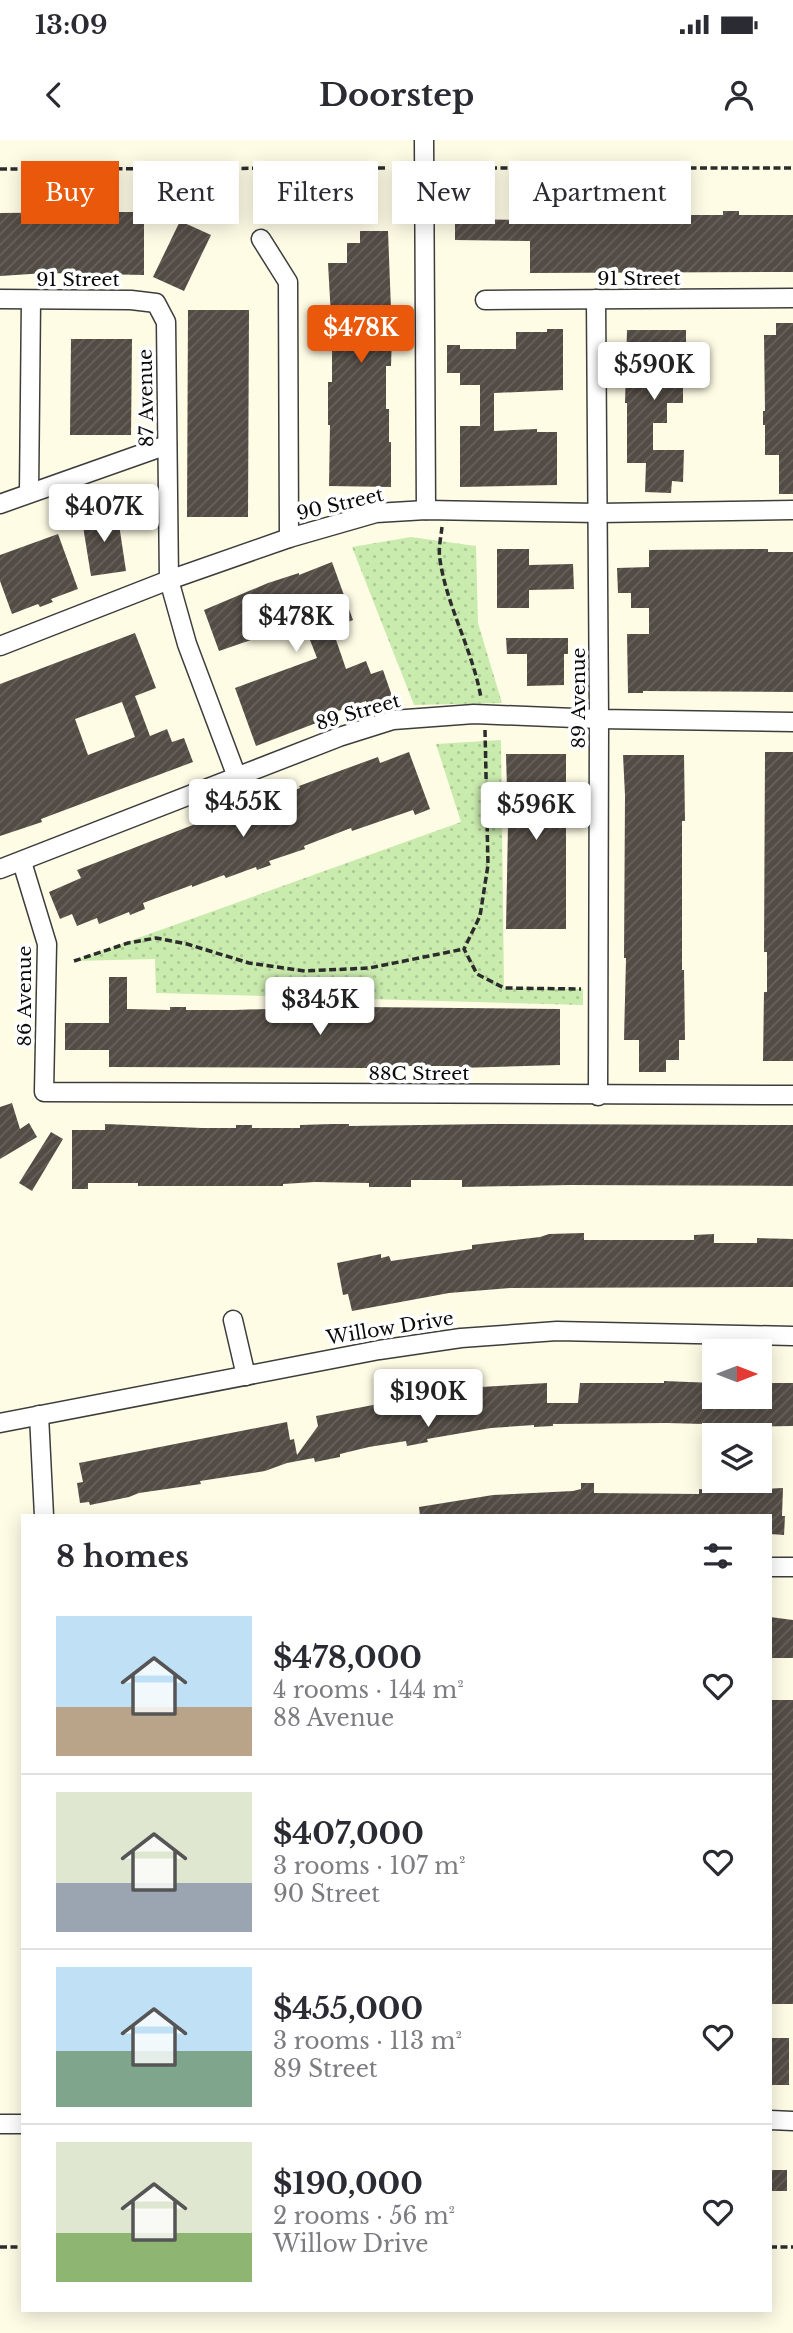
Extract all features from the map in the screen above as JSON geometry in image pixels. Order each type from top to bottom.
[{"type":"street","points":[[424,140],[425,510]]},
{"type":"street","points":[[261,239],[288,282],[289,538]]},
{"type":"street","name":"91 Street","points":[[485,300],[793,298]]},
{"type":"street","name":"91 Street","points":[[0,299],[131,300],[156,303]]},
{"type":"street","name":"89 Avenue","points":[[596,299],[598,1096]]},
{"type":"street","points":[[29,493],[31,300]]},
{"type":"street","name":"87 Avenue","points":[[156,303],[166,322],[169,580],[187,644],[237,776]]},
{"type":"street","points":[[0,505],[167,445]]},
{"type":"street","name":"90 Street","points":[[0,646],[169,580],[289,538],[376,513],[425,510],[598,513],[793,510]]},
{"type":"street","name":"89 Street","points":[[0,869],[339,737],[393,720],[484,714],[793,722]]},
{"type":"street","name":"86 Avenue","points":[[22,862],[47,944],[44,1092]]},
{"type":"street","name":"88C Street","points":[[44,1092],[793,1095]]},
{"type":"street","points":[[233,1321],[246,1376]]},
{"type":"street","name":"Willow Drive","points":[[0,1423],[379,1350],[461,1338],[557,1331],[793,1336]]},
{"type":"street","points":[[39,1415],[44,1514]]},
{"type":"street","points":[[772,1567],[793,1567]]},
{"type":"street","points":[[772,2120],[793,2121]]},
{"type":"street","points":[[0,2124],[21,2124]]},
{"type":"path","points":[[0,169],[388,168]]},
{"type":"path","points":[[495,168],[793,168]]},
{"type":"path","points":[[444,510],[440,559],[463,641],[478,676],[484,714],[488,865],[480,916],[464,949]]},
{"type":"path","points":[[74,961],[128,943],[156,938],[187,943],[249,963],[305,971],[369,968],[464,949]]},
{"type":"path","points":[[464,949],[477,974],[504,989],[583,989]]},
{"type":"path","points":[[0,2247],[21,2247]]},
{"type":"path","points":[[772,2247],[793,2247]]},
{"type":"green space","points":[[411,537],[476,546],[478,623],[502,703],[414,705],[352,547]]},
{"type":"green space","points":[[501,740],[504,988],[583,989],[583,1005],[156,993],[155,959],[74,961],[461,822],[436,744]]},
{"type":"building","points":[[723,211],[739,211],[739,215],[793,215],[793,272],[530,273],[530,241],[455,240],[455,224],[495,224],[495,220],[509,220],[509,224],[691,224],[691,215],[723,215]]},
{"type":"building","points":[[119,212],[133,212],[133,224],[144,224],[144,275],[46,273],[0,276],[0,213],[21,213],[21,224],[119,224]]},
{"type":"building","points":[[179,224],[187,224],[211,235],[184,291],[153,277]]},
{"type":"building","points":[[360,231],[388,231],[392,335],[391,366],[386,366],[386,409],[389,409],[391,487],[329,486],[328,382],[332,382],[332,335],[328,263],[347,263],[347,243],[360,243]]},
{"type":"building","points":[[188,310],[249,310],[248,517],[187,517]]},
{"type":"building","points":[[776,323],[793,323],[793,494],[779,494],[779,455],[765,455],[764,335],[776,335]]},
{"type":"building","points":[[547,329],[563,329],[563,390],[494,393],[494,431],[537,429],[537,432],[557,432],[557,485],[460,487],[460,426],[480,426],[480,385],[460,385],[460,373],[447,373],[447,345],[460,345],[460,349],[516,349],[516,332],[547,332]]},
{"type":"building","points":[[627,330],[686,330],[686,344],[683,344],[683,403],[667,403],[667,423],[653,423],[653,450],[684,450],[683,482],[672,481],[671,493],[645,492],[646,463],[627,463]]},
{"type":"building","points":[[71,339],[132,339],[131,435],[70,435]]},
{"type":"building","points":[[117,511],[126,571],[91,576],[82,520]]},
{"type":"building","points":[[58,534],[78,589],[51,599],[53,602],[40,607],[38,604],[12,614],[0,581],[0,555]]},
{"type":"building","points":[[497,549],[529,549],[529,565],[573,564],[574,589],[529,590],[529,608],[497,608]]},
{"type":"building","points":[[768,549],[768,552],[793,552],[793,692],[628,693],[627,634],[649,634],[649,608],[631,608],[631,593],[618,593],[617,568],[649,567],[649,550]]},
{"type":"building","points":[[332,562],[353,620],[332,628],[346,669],[366,661],[371,674],[383,670],[392,696],[367,705],[366,701],[330,714],[332,717],[256,746],[235,688],[317,658],[303,622],[219,651],[204,610],[268,583]]},
{"type":"building","points":[[135,633],[156,688],[135,696],[150,736],[167,729],[172,742],[184,738],[193,762],[0,836],[0,684]],"holes":[[[122,702],[135,737],[88,755],[75,719]]]},
{"type":"building","points":[[506,638],[568,638],[568,654],[564,654],[564,685],[527,686],[527,654],[507,654]]},
{"type":"building","points":[[409,752],[430,809],[415,815],[413,810],[352,831],[351,828],[304,846],[305,849],[269,861],[271,865],[257,870],[256,867],[226,878],[224,875],[143,903],[145,909],[130,915],[129,912],[99,924],[97,918],[77,926],[72,914],[60,919],[49,892],[81,878],[77,870],[216,816],[217,820],[378,757],[380,763]]},
{"type":"building","points":[[765,752],[793,752],[793,1061],[763,1061],[764,992],[767,992],[767,952],[764,952]]},
{"type":"building","points":[[506,754],[566,754],[566,929],[506,929]]},
{"type":"building","points":[[623,755],[684,755],[682,970],[685,1040],[679,1040],[679,1060],[666,1060],[666,1072],[639,1072],[639,1040],[624,1040],[626,958]]},
{"type":"building","points":[[109,977],[127,977],[127,1009],[560,1009],[560,1065],[459,1068],[109,1067],[109,1050],[65,1050],[65,1023],[109,1023]]},
{"type":"building","points":[[12,1103],[20,1129],[29,1123],[37,1137],[0,1159],[0,1107]]},
{"type":"building","points":[[105,1124],[202,1128],[252,1125],[252,1128],[300,1128],[300,1125],[333,1124],[793,1125],[793,1186],[462,1187],[462,1180],[411,1180],[411,1187],[369,1187],[369,1183],[315,1182],[283,1186],[138,1186],[138,1183],[88,1183],[88,1189],[72,1189],[72,1130],[105,1130]]},
{"type":"building","points":[[51,1132],[63,1139],[32,1191],[19,1183]]},
{"type":"building","points":[[584,1233],[584,1240],[694,1240],[694,1235],[714,1234],[714,1243],[757,1243],[757,1238],[793,1239],[793,1287],[510,1288],[449,1293],[352,1311],[348,1294],[343,1295],[337,1263],[381,1254],[381,1258],[389,1256],[391,1261],[472,1249],[472,1245],[549,1234]]},
{"type":"building","points":[[547,1383],[547,1403],[578,1403],[580,1383],[702,1383],[702,1409],[772,1409],[772,1383],[793,1383],[793,1426],[772,1426],[772,1423],[667,1423],[553,1424],[491,1428],[427,1439],[428,1442],[407,1446],[406,1441],[369,1447],[340,1454],[340,1457],[315,1462],[314,1458],[287,1463],[265,1471],[200,1481],[201,1484],[139,1493],[90,1505],[89,1502],[80,1503],[77,1483],[83,1482],[79,1463],[287,1422],[290,1440],[294,1439],[297,1455],[318,1426],[316,1416],[481,1387]]},
{"type":"building","points":[[581,1483],[594,1483],[594,1493],[699,1494],[699,1489],[702,1489],[702,1493],[772,1493],[772,1489],[783,1488],[782,1516],[420,1514],[419,1507],[493,1495],[581,1489]]},
{"type":"building","points":[[772,1516],[785,1516],[784,1535],[772,1534]]},
{"type":"building","points":[[772,1617],[793,1620],[793,1658],[772,1658]]},
{"type":"building","points":[[772,1700],[793,1700],[793,2004],[772,2004]]},
{"type":"building","points":[[772,2038],[789,2038],[789,2085],[772,2085]]},
{"type":"building","points":[[772,2170],[787,2170],[787,2191],[772,2191]]}]
